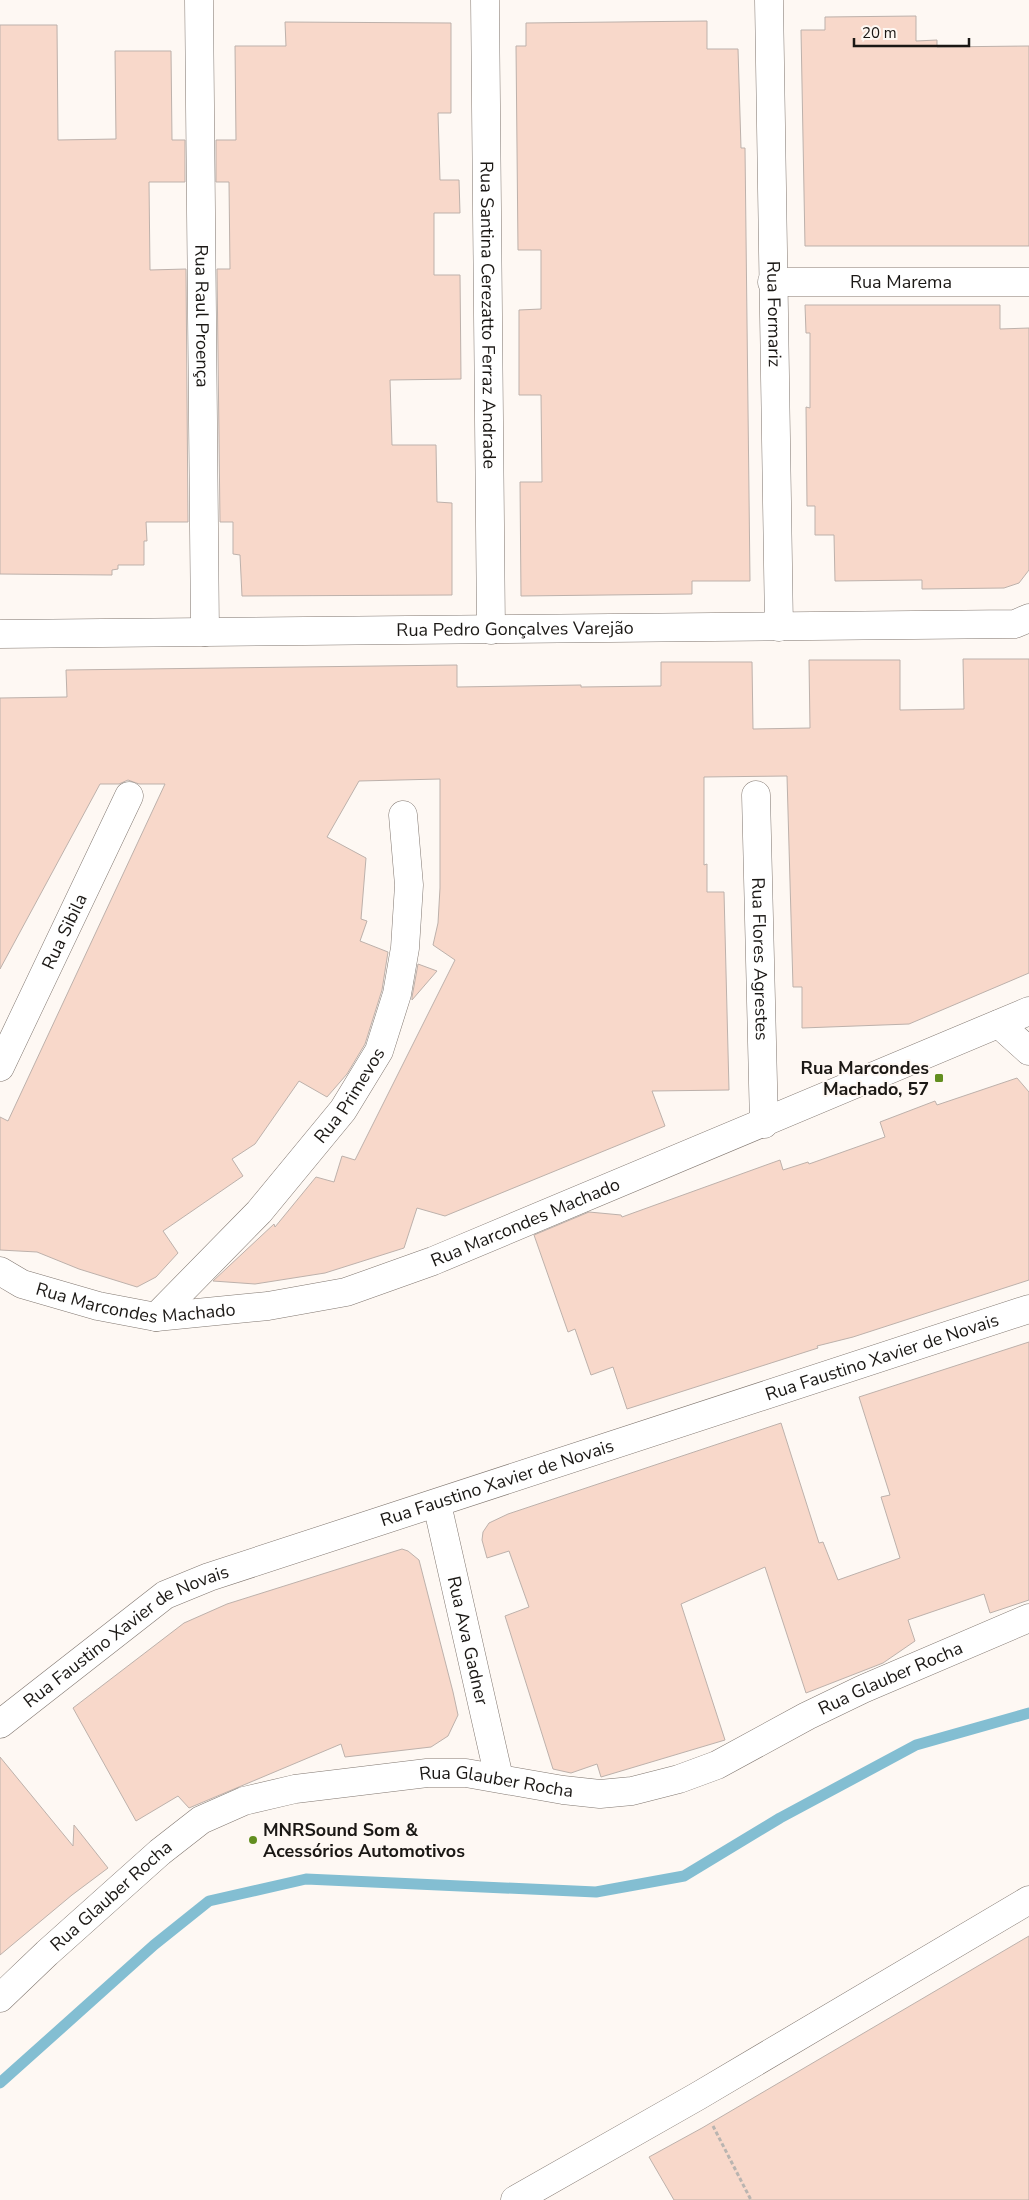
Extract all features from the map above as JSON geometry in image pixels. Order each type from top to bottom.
[{"type":"street","name":"Rua Raul Proença","points":[[199,0],[205,632]]},
{"type":"street","name":"Rua Santina Cerezatto Ferraz Andrade","points":[[485,0],[491,630]]},
{"type":"street","name":"Rua Formariz","points":[[769,0],[778,627]]},
{"type":"street","name":"Rua Marema","points":[[772,282],[1029,282]]},
{"type":"street","name":"Rua Pedro Gonçalves Varejão","points":[[0,634],[1015,624],[1029,618]]},
{"type":"street","name":"Rua Flores Agrestes","points":[[756,795],[764,1124]]},
{"type":"street","name":"Rua Sibila","points":[[0,1067],[129,796]]},
{"type":"street","name":"Rua Primevos","points":[[156,1317],[259,1212],[343,1110],[379,1051],[397,994],[405,948],[409,886],[403,815]]},
{"type":"street","name":"Rua Marcondes Machado","points":[[0,1271],[22,1284],[98,1306],[156,1317],[268,1306],[346,1292],[433,1262],[1029,1011]]},
{"type":"street","points":[[999,1024],[1029,1051]]},
{"type":"street","name":"Rua Faustino Xavier de Novais","points":[[3,1715],[165,1595],[210,1577],[1029,1310]]},
{"type":"street","name":"Rua Ava Gadner","points":[[437,1504],[498,1778]]},
{"type":"street","name":"Rua Glauber Rocha","points":[[0,1998],[47,1953],[160,1852],[201,1820],[244,1801],[295,1789],[427,1773],[466,1773],[563,1790],[600,1794],[632,1791],[678,1779],[717,1765],[807,1716],[863,1689],[1029,1618]]},
{"type":"street","points":[[515,2200],[698,2096],[1029,1900]]},
{"type":"path","points":[[698,2096],[751,2200]]},
{"type":"building","points":[[916,16],[916,41],[937,40],[937,47],[1029,46],[1029,246],[805,246],[801,30],[825,30],[825,17]]},
{"type":"building","points":[[707,21],[707,49],[738,49],[741,148],[745,148],[750,581],[692,581],[692,594],[521,596],[520,482],[542,482],[541,395],[519,395],[519,310],[541,309],[541,250],[518,250],[516,46],[526,46],[526,23]]},
{"type":"building","points":[[285,22],[451,23],[451,113],[438,113],[440,180],[459,180],[460,213],[434,213],[434,275],[460,275],[461,379],[390,380],[392,445],[436,445],[437,502],[452,503],[452,595],[242,596],[240,555],[233,554],[233,522],[220,522],[217,269],[230,269],[229,182],[216,182],[216,140],[236,140],[235,46],[286,46]]},
{"type":"building","points":[[0,25],[57,25],[58,140],[116,139],[115,51],[171,51],[172,140],[185,140],[185,182],[149,182],[150,270],[186,269],[188,522],[146,522],[147,541],[144,541],[144,565],[118,565],[118,569],[112,570],[112,575],[0,574]]},
{"type":"building","points":[[805,305],[1000,305],[1000,329],[1029,328],[1029,570],[1019,583],[1004,588],[922,589],[922,580],[835,581],[834,535],[815,535],[815,506],[807,506],[806,407],[810,408],[810,333],[806,333]]},
{"type":"building","points":[[963,659],[1029,659],[1029,973],[909,1024],[802,1028],[802,987],[793,987],[787,776],[704,777],[704,865],[707,864],[707,892],[724,892],[729,1090],[652,1091],[665,1126],[445,1216],[417,1208],[404,1248],[325,1273],[255,1284],[213,1281],[274,1224],[275,1227],[316,1177],[334,1182],[342,1156],[355,1160],[455,960],[433,945],[438,923],[440,888],[440,779],[359,781],[327,837],[366,858],[361,919],[367,921],[360,941],[388,952],[382,990],[365,1044],[347,1074],[327,1097],[299,1081],[255,1144],[232,1159],[243,1176],[163,1231],[178,1253],[156,1277],[137,1287],[79,1269],[37,1252],[0,1250],[0,1117],[8,1121],[165,784],[139,784],[128,780],[119,784],[100,784],[0,969],[0,698],[67,697],[66,670],[457,665],[457,687],[581,685],[581,687],[661,686],[661,662],[752,662],[753,729],[810,728],[809,660],[900,660],[900,710],[964,709]]},
{"type":"building","points":[[418,964],[437,971],[412,1000],[412,997]]},
{"type":"building","points":[[1017,1078],[1029,1092],[1029,1280],[853,1337],[817,1346],[818,1348],[627,1409],[613,1367],[591,1375],[575,1329],[568,1332],[534,1235],[589,1212],[621,1215],[622,1217],[780,1160],[783,1170],[808,1162],[809,1164],[885,1137],[880,1122],[935,1101],[937,1105]]},
{"type":"building","points":[[1029,1342],[1029,1600],[990,1613],[984,1594],[908,1620],[915,1641],[883,1663],[806,1693],[765,1567],[681,1604],[725,1740],[601,1777],[597,1764],[571,1773],[553,1769],[505,1616],[529,1607],[509,1551],[487,1558],[482,1540],[483,1532],[489,1523],[508,1514],[781,1423],[819,1543],[823,1542],[838,1580],[900,1558],[881,1497],[890,1495],[859,1397]]},
{"type":"building","points":[[402,1549],[408,1551],[419,1560],[453,1692],[458,1715],[448,1736],[431,1747],[345,1757],[341,1744],[189,1808],[178,1796],[136,1821],[73,1708],[184,1623],[227,1604]]},
{"type":"building","points":[[0,1757],[73,1846],[74,1825],[108,1868],[72,1895],[0,1955]]},
{"type":"building","points":[[1029,1936],[1029,2200],[674,2200],[649,2157],[702,2128]]},
{"type":"waterway","points":[[0,2083],[154,1945],[209,1901],[306,1879],[596,1892],[684,1876],[780,1818],[916,1745],[1029,1713]]},
{"type":"place","name":"Rua Marcondes Machado, 57","points":[[939,1078]]},
{"type":"place","name":"MNRSound Som & Acessórios Automotivos","points":[[253,1840]]}]
